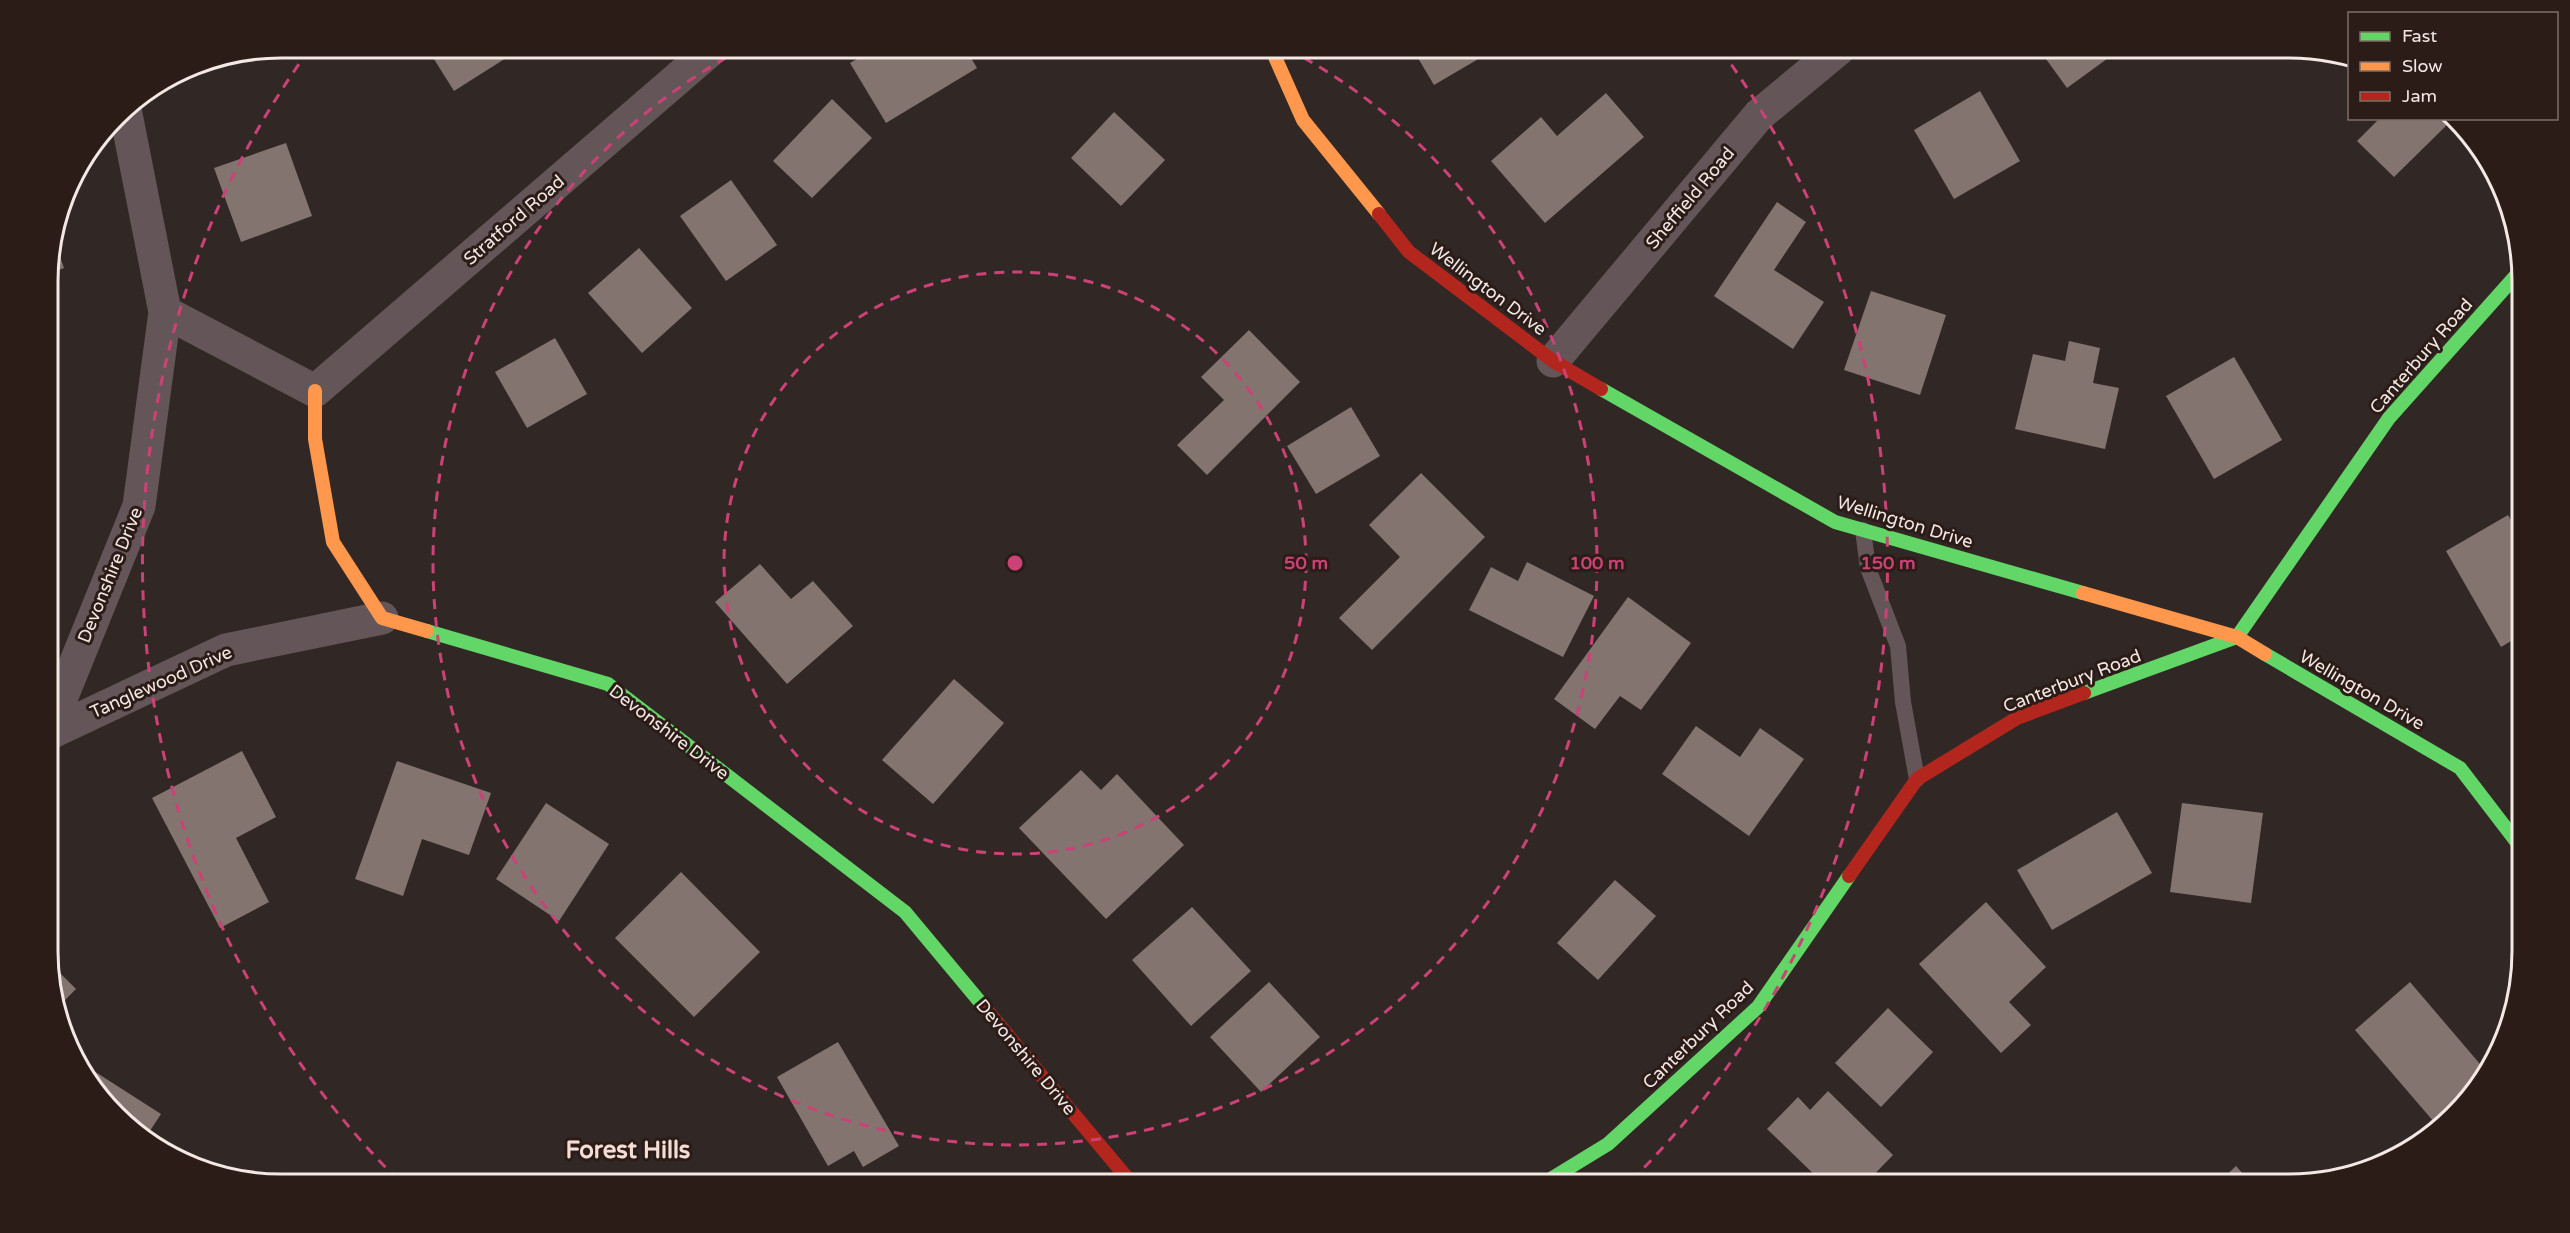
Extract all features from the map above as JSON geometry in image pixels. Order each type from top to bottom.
[{"type":"street","name":"Stratford Road","points":[[315,391],[701,58]]},
{"type":"street","name":"Wellington Drive","points":[[1275,58],[1303,120],[1409,252],[1553,361],[1835,522],[2236,637],[2460,768],[2512,836]]},
{"type":"street","name":"Sheffield Road","points":[[1553,361],[1759,115],[1828,58]]},
{"type":"street","name":"Devonshire Drive","points":[[58,706],[139,506],[165,312],[127,121]]},
{"type":"street","name":"Canterbury Road","points":[[1558,1174],[1608,1144],[1758,1007],[1917,779],[2017,718],[2236,637],[2389,418],[2512,280]]},
{"type":"street","points":[[165,312],[315,391],[315,439],[333,542],[382,618]]},
{"type":"street","name":"Devonshire Drive","points":[[382,618],[608,684],[905,912],[1124,1174]]},
{"type":"street","name":"Tanglewood Drive","points":[[58,729],[226,650],[382,618]]},
{"type":"lane","points":[[1863,530],[1868,568],[1898,646],[1903,702],[1917,779]]},
{"type":"building","points":[[433,58],[506,58],[454,91]]},
{"type":"building","points":[[858,58],[971,58],[977,68],[886,123],[850,63]]},
{"type":"building","points":[[1418,58],[1480,58],[1434,85]]},
{"type":"building","points":[[2045,58],[2108,58],[2067,88]]},
{"type":"building","points":[[1980,91],[2020,161],[1954,199],[1914,130]]},
{"type":"building","points":[[1606,93],[1644,137],[1545,223],[1491,161],[1541,117],[1557,136]]},
{"type":"building","points":[[832,99],[872,138],[812,198],[773,161]]},
{"type":"building","points":[[1114,112],[1165,160],[1121,206],[1071,158]]},
{"type":"building","points":[[2378,120],[2442,120],[2447,125],[2394,177],[2357,141]]},
{"type":"building","points":[[286,143],[312,216],[241,242],[214,168]]},
{"type":"building","points":[[731,180],[777,245],[726,281],[680,216]]},
{"type":"building","points":[[1777,202],[1806,222],[1774,270],[1824,302],[1793,349],[1714,296]]},
{"type":"building","points":[[639,248],[692,308],[642,353],[588,293]]},
{"type":"building","points":[[60,256],[64,268],[59,270]]},
{"type":"building","points":[[1871,291],[1946,315],[1920,395],[1844,370]]},
{"type":"building","points":[[1249,330],[1300,382],[1207,475],[1177,445],[1224,400],[1201,377]]},
{"type":"building","points":[[555,338],[587,394],[527,428],[495,372]]},
{"type":"building","points":[[2069,341],[2100,348],[2093,383],[2119,388],[2105,449],[2015,429],[2033,354],[2065,361]]},
{"type":"building","points":[[2234,357],[2282,440],[2214,479],[2166,396]]},
{"type":"building","points":[[1351,407],[1380,456],[1316,494],[1287,446]]},
{"type":"building","points":[[1421,473],[1485,537],[1372,650],[1339,618],[1400,557],[1369,525]]},
{"type":"building","points":[[2508,515],[2512,522],[2512,640],[2501,647],[2446,551]]},
{"type":"building","points":[[1527,562],[1594,596],[1563,657],[1469,610],[1491,567],[1518,581]]},
{"type":"building","points":[[760,564],[791,599],[813,581],[853,626],[787,684],[715,602]]},
{"type":"building","points":[[1628,597],[1691,643],[1641,710],[1620,696],[1595,729],[1554,699]]},
{"type":"building","points":[[954,679],[1004,723],[933,804],[882,760]]},
{"type":"building","points":[[1696,726],[1740,757],[1760,728],[1804,759],[1749,836],[1662,774]]},
{"type":"building","points":[[242,751],[276,817],[236,838],[269,902],[220,928],[152,798]]},
{"type":"building","points":[[397,761],[491,793],[469,855],[422,839],[403,896],[355,879]]},
{"type":"building","points":[[1081,770],[1101,790],[1117,774],[1184,845],[1106,919],[1019,828]]},
{"type":"building","points":[[546,803],[609,844],[559,921],[496,879]]},
{"type":"building","points":[[2182,803],[2263,813],[2251,903],[2170,892]]},
{"type":"building","points":[[2117,812],[2152,873],[2052,930],[2017,870]]},
{"type":"building","points":[[681,872],[760,952],[694,1017],[615,938]]},
{"type":"building","points":[[1615,880],[1656,916],[1598,980],[1557,943]]},
{"type":"building","points":[[1986,902],[2046,967],[2009,1002],[2031,1025],[2001,1053],[1919,964]]},
{"type":"building","points":[[1192,907],[1251,971],[1191,1026],[1132,960]]},
{"type":"building","points":[[59,972],[76,989],[64,1001]]},
{"type":"building","points":[[1269,982],[1320,1037],[1261,1092],[1210,1037]]},
{"type":"building","points":[[2410,982],[2481,1065],[2456,1098],[2433,1121],[2355,1030]]},
{"type":"building","points":[[1888,1008],[1933,1052],[1881,1107],[1835,1063]]},
{"type":"building","points":[[838,1042],[899,1146],[863,1167],[854,1151],[828,1166],[777,1077]]},
{"type":"building","points":[[93,1070],[161,1114],[150,1131],[124,1109]]},
{"type":"building","points":[[1828,1091],[1893,1155],[1875,1174],[1814,1174],[1767,1129],[1798,1097],[1810,1110]]},
{"type":"building","points":[[2236,1166],[2243,1174],[2228,1174]]},
{"type":"traffic: fast","points":[[2084,693],[2237,637],[2389,418],[2512,280]]},
{"type":"traffic: fast","points":[[1601,389],[1835,522],[2083,593]]},
{"type":"traffic: fast","points":[[427,631],[608,684],[905,912],[985,1008]]},
{"type":"traffic: fast","points":[[2265,654],[2460,768],[2512,836]]},
{"type":"traffic: fast","points":[[1559,1174],[1608,1144],[1758,1007],[1849,876]]},
{"type":"traffic: slow","points":[[1275,58],[1303,120],[1379,214]]},
{"type":"traffic: slow","points":[[315,391],[315,439],[333,542],[382,618],[427,631]]},
{"type":"traffic: slow","points":[[2083,593],[2237,637],[2265,654]]},
{"type":"traffic: jam","points":[[1379,214],[1409,252],[1553,361],[1601,389]]},
{"type":"traffic: jam","points":[[1849,876],[1917,779],[2017,718],[2084,693]]},
{"type":"traffic: jam","points":[[985,1008],[1124,1174]]},
{"type":"district","name":"Forest Hills","points":[[628,1150]]}]
